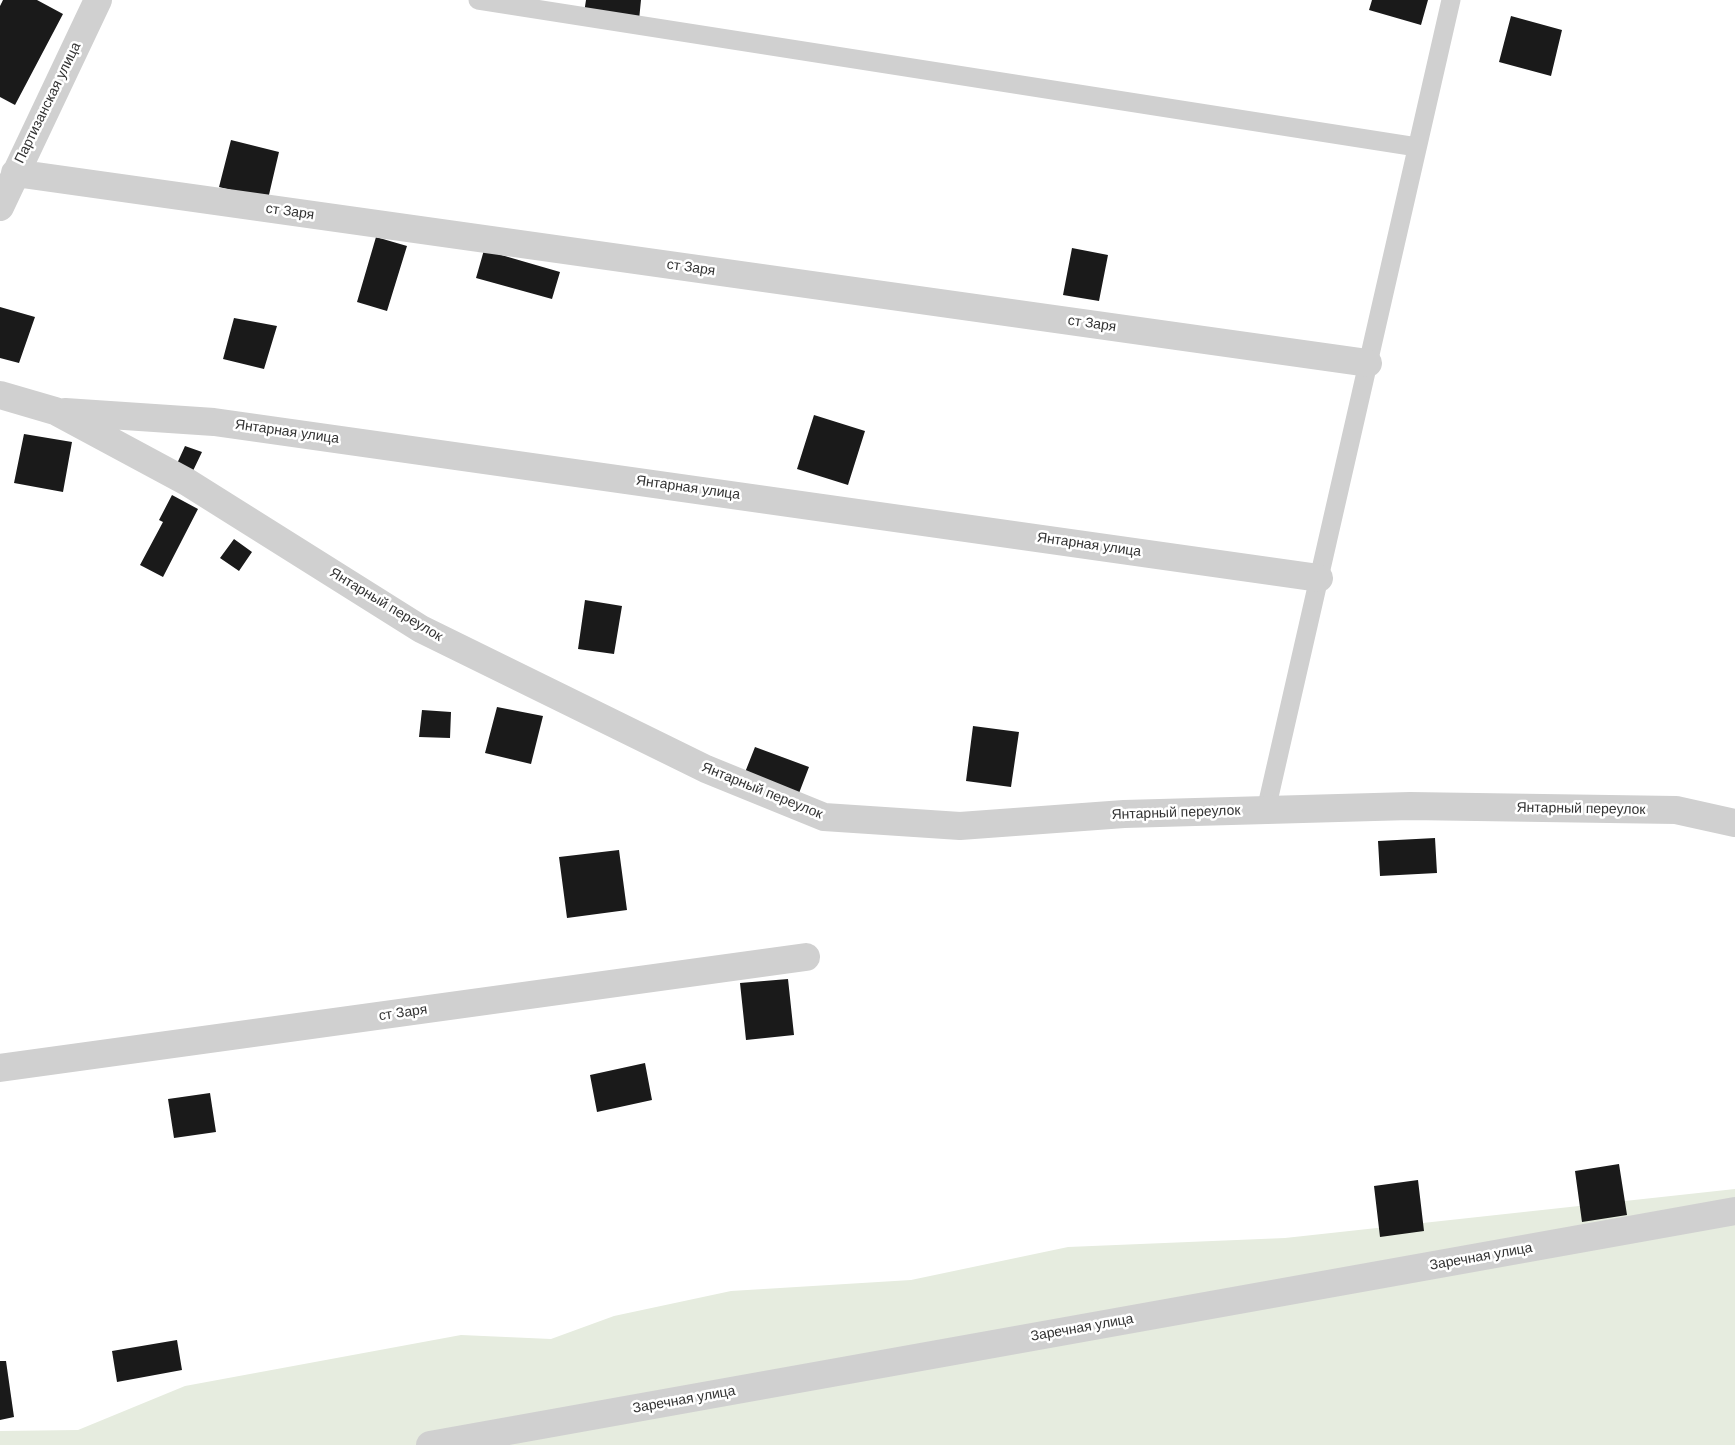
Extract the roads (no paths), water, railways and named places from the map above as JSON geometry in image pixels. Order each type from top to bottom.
[{"type":"street","name":"Партизанская улица","points":[[0,207],[98,0]]},
{"type":"street","name":"ст Заря","points":[[15,173],[1368,363]]},
{"type":"street","name":"Янтарный переулок","points":[[0,395],[55,411],[186,482],[420,629],[706,769],[824,817],[960,826],[1124,814],[1410,806],[1676,810],[1735,824]]},
{"type":"street","name":"Янтарная улица","points":[[55,411],[214,422],[1319,578]]},
{"type":"street","name":"ст Заря","points":[[0,1068],[806,957]]},
{"type":"street","name":"Заречная улица","points":[[430,1445],[1735,1212]]},
{"type":"lane","points":[[478,0],[1417,147]]},
{"type":"lane","points":[[1266,810],[1451,0]]}]
